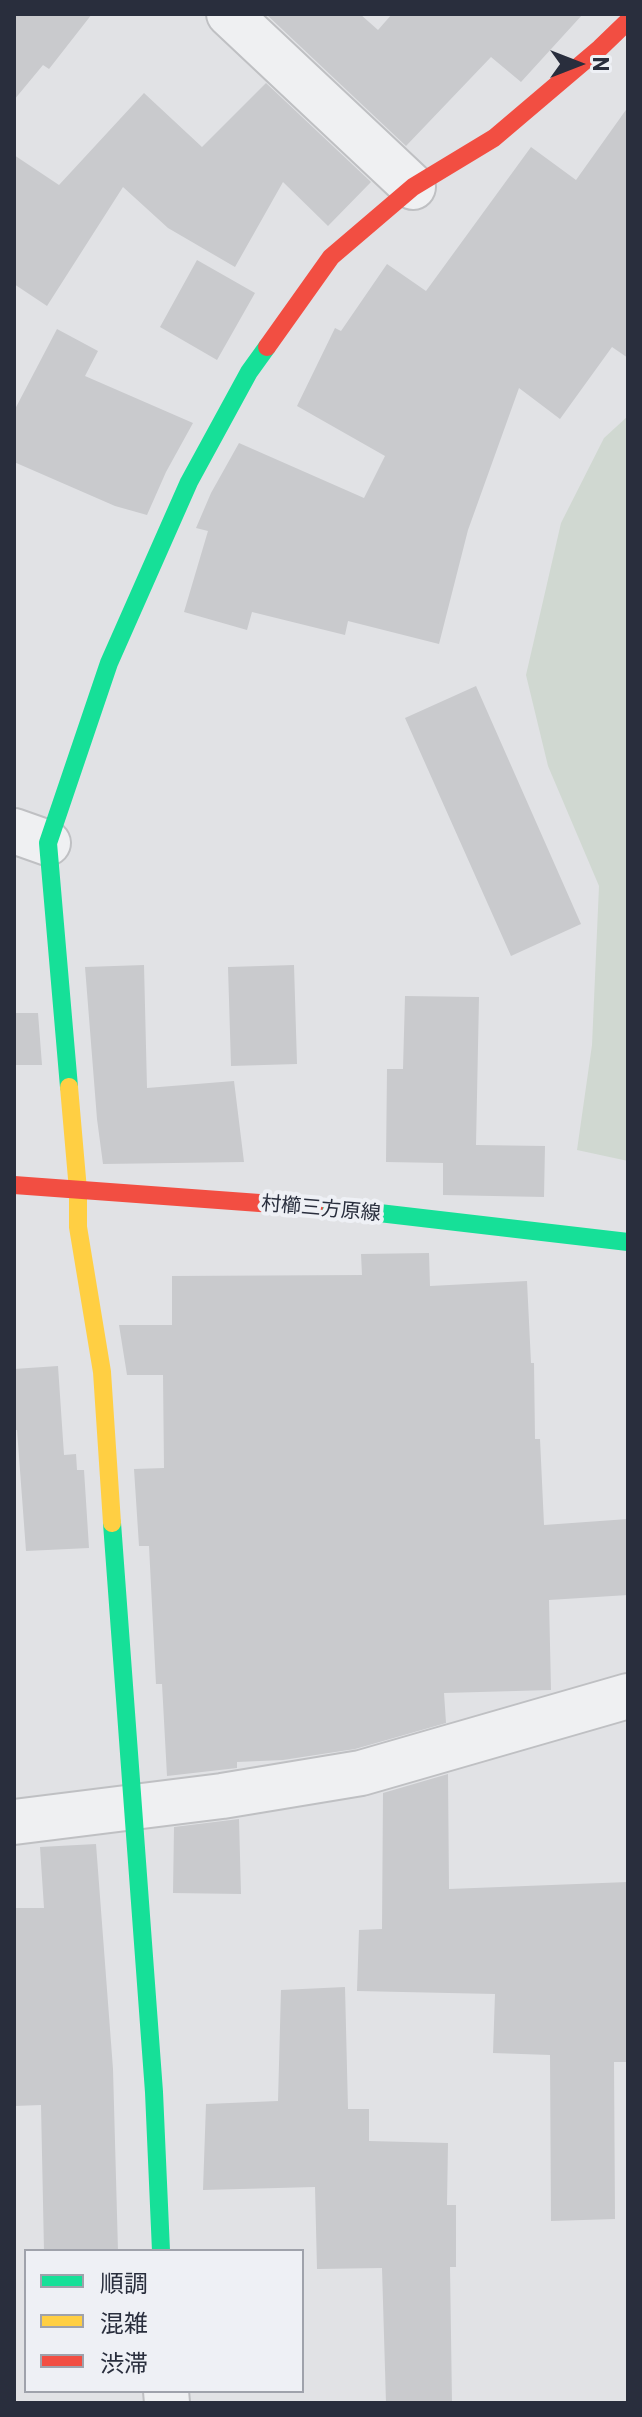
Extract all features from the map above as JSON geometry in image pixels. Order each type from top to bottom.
[{"type":"street","points":[[229,14],[413,187]]},
{"type":"street","points":[[161,2249],[154,2092],[102,1372],[78,1227],[78,1190],[31,837],[189,482],[249,372],[331,257],[413,187],[494,138],[628,21]]},
{"type":"street","name":"村櫛三方原線","points":[[14,1185],[348,1210],[628,1242]]},
{"type":"street","points":[[14,1822],[132,1809],[361,1773],[628,1696]]},
{"type":"shaded area","points":[[628,416],[628,1161],[577,1150],[592,1045],[599,886],[548,766],[526,675],[561,523],[604,438]]},
{"type":"building","points":[[14,14],[92,14],[49,69],[43,65],[14,100]]},
{"type":"building","points":[[266,14],[360,14],[378,30],[392,14],[583,14],[521,82],[491,57],[406,146]]},
{"type":"building","points":[[266,83],[371,182],[328,226],[283,182],[235,267],[168,228],[123,187],[47,306],[14,284],[14,155],[59,185],[144,93],[202,147]]},
{"type":"building","points":[[628,107],[628,358],[612,347],[560,419],[519,388],[468,530],[439,644],[348,621],[345,635],[252,612],[247,630],[184,612],[208,531],[196,528],[211,493],[239,443],[364,498],[385,456],[297,406],[335,328],[341,331],[387,264],[426,291],[531,147],[576,180]]},
{"type":"building","points":[[197,260],[255,293],[217,360],[160,327]]},
{"type":"building","points":[[57,329],[98,351],[85,376],[193,423],[147,515],[115,506],[14,462],[14,411]]},
{"type":"building","points":[[476,686],[581,924],[511,956],[405,718]]},
{"type":"building","points":[[144,965],[147,1088],[234,1081],[244,1162],[103,1164],[85,967]]},
{"type":"building","points":[[294,965],[297,1064],[231,1066],[228,967]]},
{"type":"building","points":[[405,996],[479,997],[476,1145],[545,1146],[544,1197],[443,1195],[443,1163],[386,1162],[387,1069],[403,1069]]},
{"type":"building","points":[[14,1013],[38,1013],[42,1065],[14,1065]]},
{"type":"building","points":[[429,1253],[430,1286],[527,1281],[531,1363],[534,1363],[535,1439],[540,1439],[544,1525],[628,1519],[628,1595],[549,1600],[551,1690],[444,1693],[446,1723],[355,1749],[283,1760],[237,1762],[237,1768],[167,1776],[162,1684],[156,1684],[149,1546],[139,1546],[134,1469],[164,1468],[163,1375],[127,1375],[119,1325],[172,1325],[172,1276],[362,1275],[361,1254]]},
{"type":"building","points":[[58,1366],[64,1455],[76,1454],[77,1470],[84,1470],[89,1548],[26,1551],[17,1430],[14,1430],[14,1369]]},
{"type":"building","points":[[448,1774],[449,1889],[628,1882],[628,2062],[614,2062],[615,2219],[551,2221],[550,2055],[493,2053],[495,1994],[357,1991],[359,1930],[382,1929],[383,1793]]},
{"type":"building","points":[[239,1819],[241,1894],[173,1893],[174,1827]]},
{"type":"building","points":[[96,1844],[113,2069],[118,2249],[44,2249],[41,2105],[14,2106],[14,1908],[44,1908],[40,1847]]},
{"type":"building","points":[[345,1987],[348,2109],[369,2109],[369,2141],[448,2143],[447,2205],[456,2205],[456,2267],[450,2267],[452,2403],[386,2403],[382,2268],[317,2269],[315,2187],[203,2190],[206,2104],[278,2101],[281,1990]]},
{"type":"traffic: fast","points":[[69,1087],[48,843],[109,663],[189,482],[249,372],[267,347]]},
{"type":"traffic: fast","points":[[314,1207],[628,1242]]},
{"type":"traffic: fast","points":[[112,1523],[154,2092],[161,2249]]},
{"type":"traffic: slow","points":[[69,1087],[78,1227],[102,1372],[112,1523]]},
{"type":"traffic: jam","points":[[267,347],[331,257],[413,187],[494,138],[628,21]]},
{"type":"traffic: jam","points":[[14,1185],[314,1207]]}]
